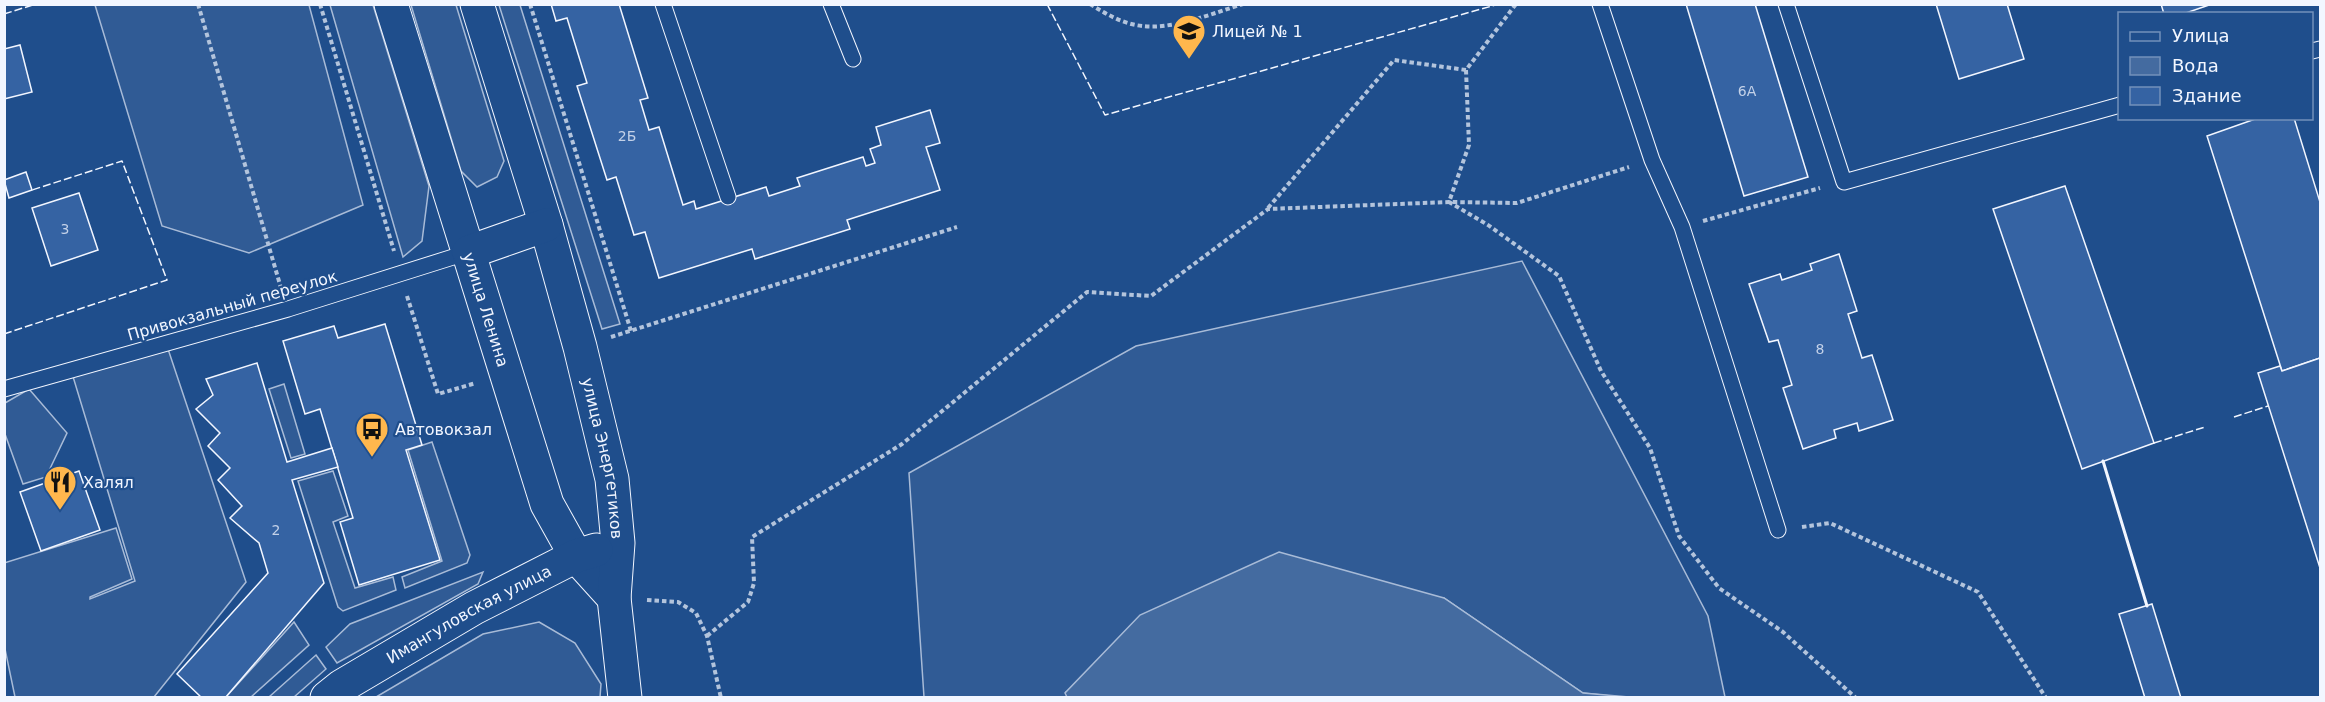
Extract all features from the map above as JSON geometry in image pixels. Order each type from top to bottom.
[{"type":"main road","name":"улица Ленина","points":[[391,4],[547,504],[576,556],[614,598]]},
{"type":"main road","points":[[469,252],[546,225],[477,4]]},
{"type":"main road","name":"улица Энергетиков","points":[[546,225],[580,347],[612,479],[618,543],[614,598],[625,698]]},
{"type":"main road","name":"Имангуловская улица","points":[[327,698],[342,686],[474,608],[576,556],[618,543]]},
{"type":"lane","points":[[663,4],[728,197]]},
{"type":"lane","points":[[831,4],[853,59]]},
{"type":"lane","points":[[1600,4],[1652,160],[1682,227],[1778,530]]},
{"type":"lane","points":[[1786,4],[1844,182],[2118,106]]},
{"type":"lane","name":"Привокзальный переулок","points":[[4,389],[288,309],[469,252]]},
{"type":"path","points":[[198,4],[288,309]]},
{"type":"path","points":[[320,4],[438,394],[506,373]]},
{"type":"path","points":[[530,4],[631,331]]},
{"type":"path","points":[[1090,4],[1113,18],[1142,27],[1183,23],[1243,4]]},
{"type":"path","points":[[1449,202],[1469,145],[1466,70],[1516,4]]},
{"type":"path","points":[[707,636],[748,602],[754,583],[752,537],[902,444],[1087,292],[1151,297],[1268,209],[1394,60],[1466,70]]},
{"type":"path","points":[[1268,209],[1449,202],[1517,203],[1652,160]]},
{"type":"path","points":[[1682,227],[1844,182]]},
{"type":"path","points":[[1449,202],[1488,225],[1559,276],[1601,371],[1650,448],[1679,536],[1719,588],[1783,632],[1856,698]]},
{"type":"path","points":[[580,347],[957,226]]},
{"type":"path","points":[[1778,530],[1830,523],[1978,592],[2046,698]]},
{"type":"path","points":[[614,598],[678,602],[696,613],[707,636],[721,698]]},
{"type":"shaded area","points":[[95,5],[309,5],[363,205],[249,253],[162,226]]},
{"type":"shaded area","points":[[330,5],[373,5],[429,186],[422,241],[403,257]]},
{"type":"shaded area","points":[[411,5],[456,5],[504,161],[497,177],[477,187],[461,171]]},
{"type":"shaded area","points":[[499,5],[520,5],[620,324],[602,329]]},
{"type":"shaded area","points":[[1522,261],[1708,616],[1725,697],[1630,698],[1583,693],[1444,598],[1066,692],[1067,697],[924,697],[909,473],[1136,346]]},
{"type":"shaded area","points":[[166,343],[246,582],[154,697],[15,697],[5,649],[4,563],[116,528],[132,579],[90,597],[90,599],[135,581],[71,370]]},
{"type":"shaded area","points":[[284,384],[305,454],[291,458],[269,389]]},
{"type":"shaded area","points":[[29,389],[67,433],[46,477],[23,484],[5,434],[5,403]]},
{"type":"shaded area","points":[[432,442],[470,555],[467,563],[405,588],[402,577],[442,561],[408,450]]},
{"type":"shaded area","points":[[333,471],[348,516],[333,522],[355,588],[393,577],[396,590],[343,611],[338,607],[298,481]]},
{"type":"shaded area","points":[[483,572],[478,584],[337,663],[326,647],[350,624]]},
{"type":"shaded area","points":[[294,622],[309,645],[251,697],[225,698]]},
{"type":"shaded area","points":[[539,622],[575,643],[601,684],[600,697],[376,697],[483,634]]},
{"type":"shaded area","points":[[316,655],[326,669],[294,697],[269,697]]},
{"type":"water","points":[[1279,552],[1444,598],[1583,693],[1629,697],[1067,697],[1065,693],[1140,615]]},
{"type":"building","points":[[551,4],[619,4],[648,98],[640,100],[649,130],[659,127],[683,205],[694,201],[696,209],[766,187],[769,196],[800,186],[797,178],[863,157],[866,166],[875,163],[870,149],[881,145],[876,127],[930,110],[940,143],[926,147],[940,190],[847,220],[850,229],[755,259],[752,249],[659,278],[645,232],[634,235],[616,177],[607,180],[577,86],[587,83],[567,18],[556,21]]},
{"type":"building","points":[[1686,4],[1755,4],[1808,177],[1744,196]]},
{"type":"building","points":[[1936,4],[2007,4],[2024,59],[1959,79]]},
{"type":"building","points":[[2161,4],[2212,4],[2189,12],[2163,12]]},
{"type":"building","points":[[20,45],[32,92],[4,99],[4,49]]},
{"type":"building","points":[[2252,120],[2295,120],[2320,202],[2320,358],[2282,371],[2207,136]]},
{"type":"building","points":[[26,172],[32,190],[9,198],[4,180]]},
{"type":"building","points":[[2065,186],[2154,443],[2082,469],[1993,209]]},
{"type":"building","points":[[79,193],[98,250],[51,266],[32,208]]},
{"type":"building","points":[[1839,254],[1857,311],[1848,314],[1862,358],[1872,355],[1893,420],[1859,431],[1857,423],[1834,430],[1836,438],[1803,449],[1783,388],[1792,385],[1778,340],[1769,342],[1749,284],[1780,274],[1782,280],[1812,270],[1810,264]]},
{"type":"building","name":"Автовокзал","points":[[385,324],[422,445],[406,450],[440,560],[359,585],[340,522],[353,518],[320,409],[305,414],[283,341],[334,326],[338,338]]},
{"type":"building","points":[[2320,358],[2320,568],[2258,373],[2280,366],[2282,371]]},
{"type":"building","points":[[257,363],[287,462],[332,448],[338,467],[292,480],[324,583],[225,698],[202,698],[177,674],[268,573],[259,543],[230,518],[242,506],[218,480],[230,468],[208,446],[220,433],[196,409],[213,395],[206,379]]},
{"type":"building","name":"Халял","points":[[79,471],[100,530],[41,551],[20,492]]},
{"type":"building","points":[[2152,604],[2181,698],[2145,698],[2119,614]]},
{"type":"fence","points":[[4,14],[36,4]]},
{"type":"fence","points":[[1047,4],[1105,115],[1499,4]]},
{"type":"fence","points":[[4,334],[167,280],[122,161],[32,190]]},
{"type":"fence","points":[[2234,417],[2268,406]]},
{"type":"fence","points":[[2154,443],[2205,427]]},
{"type":"wall","points":[[2103,461],[2147,606]]},
{"type":"place","name":"Лицей № 1","points":[[1189,60]]},
{"type":"place","name":"Автовокзал","points":[[372,458]]},
{"type":"place","name":"Халял","points":[[60,511]]}]
